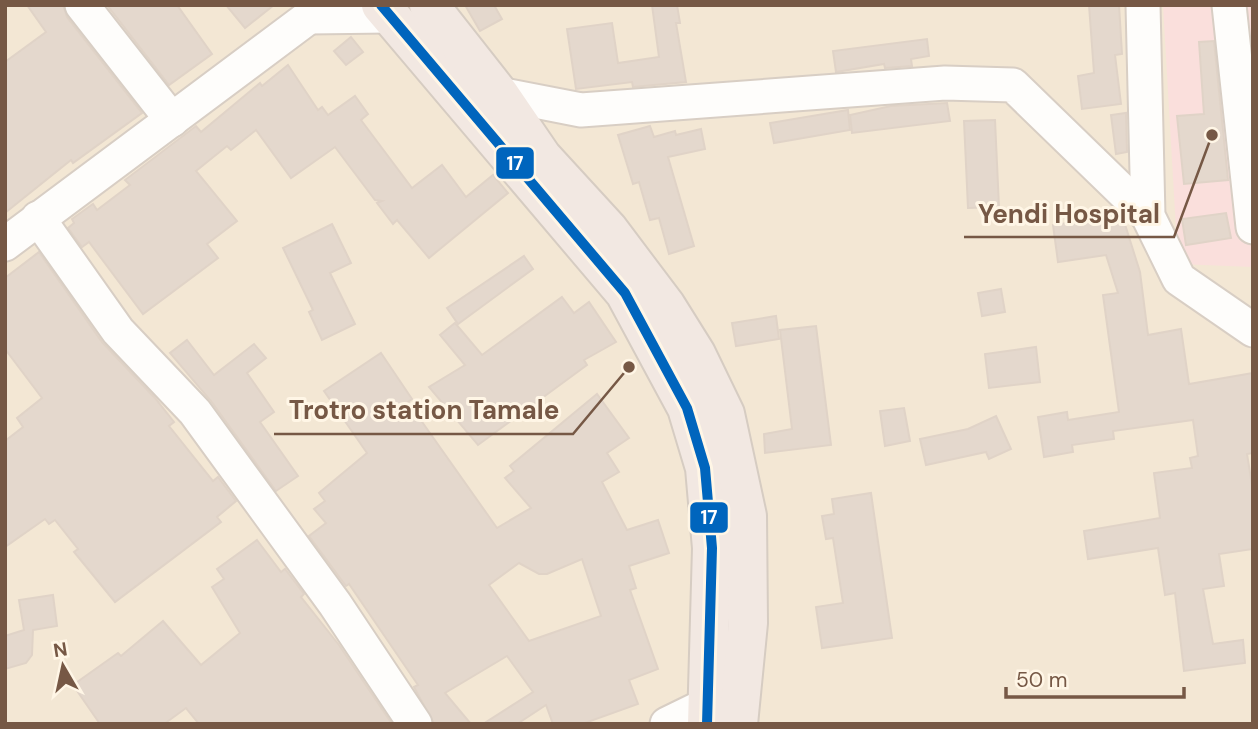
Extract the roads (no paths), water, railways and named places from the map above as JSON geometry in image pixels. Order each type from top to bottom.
[{"type":"highway","points":[[429,5],[499,94],[542,158],[608,229],[666,306],[696,354],[725,414],[747,516],[748,623],[718,717]]},
{"type":"highway","points":[[385,10],[625,293],[687,408],[705,468],[712,548],[718,717]]},
{"type":"street","points":[[82,5],[172,120]]},
{"type":"street","points":[[1143,5],[1148,216]]},
{"type":"street","points":[[1229,5],[1253,227]]},
{"type":"street","points":[[5,244],[172,120],[312,11],[385,10]]},
{"type":"street","points":[[499,94],[581,110],[945,83],[1013,85],[1148,216],[1179,279],[1253,330]]},
{"type":"street","points":[[38,218],[118,331],[195,412],[219,443],[335,604],[415,724]]},
{"type":"street","points":[[667,724],[718,717]]},
{"type":"place","name":"Yendi Hospital","points":[[1212,135]]},
{"type":"place","name":"Trotro station Tamale","points":[[629,367]]}]
